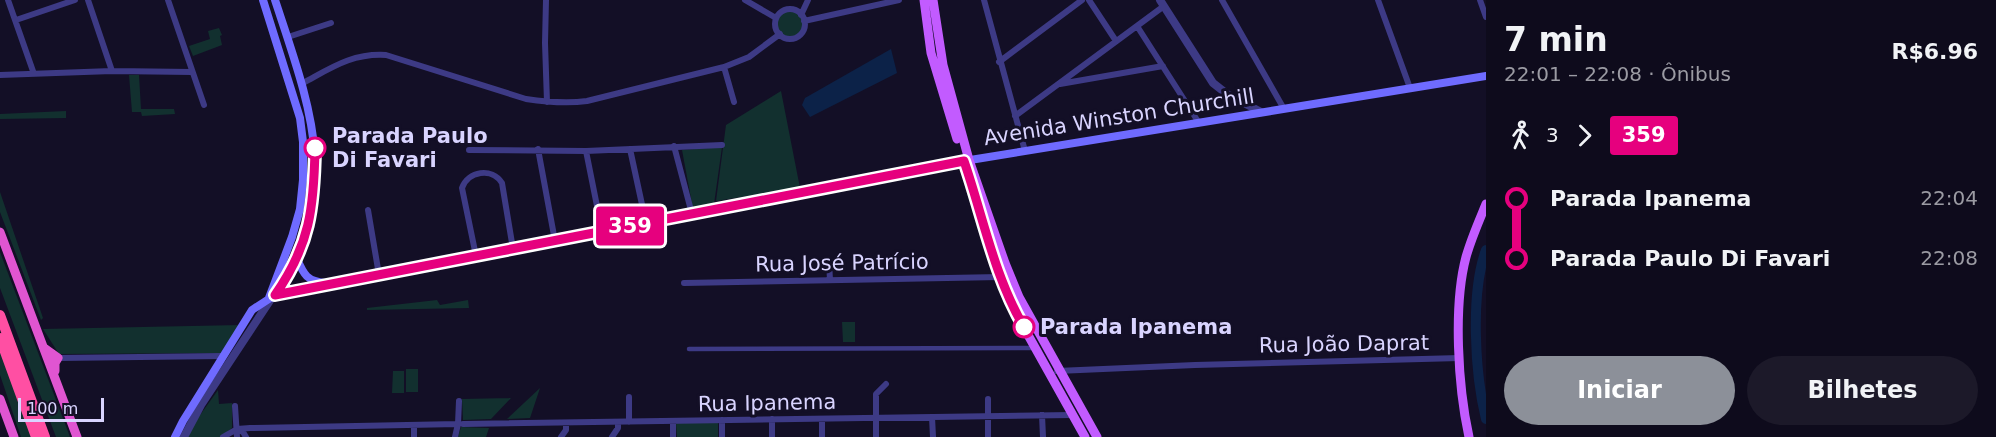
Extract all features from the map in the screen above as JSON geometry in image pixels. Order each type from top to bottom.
[{"type":"highway","points":[[0,232],[77,437]]},
{"type":"highway","points":[[0,315],[45,437]]},
{"type":"highway","points":[[0,338],[36,437]]},
{"type":"highway","points":[[43,347],[58,358],[55,363],[57,382]]},
{"type":"highway","points":[[0,399],[13,434]]},
{"type":"highway","points":[[0,412],[13,434]]},
{"type":"main road","points":[[263,0],[300,118],[303,142],[300,209],[271,299]]},
{"type":"main road","points":[[175,437],[222,356],[252,310],[271,299],[297,259],[305,241],[310,220],[315,181],[315,139],[303,83],[276,0]]},
{"type":"main road","points":[[924,0],[931,53],[967,160],[1019,297],[1055,372],[1072,415],[1085,437]]},
{"type":"main road","points":[[933,0],[943,65],[1000,277],[1013,310],[1035,348],[1055,372],[1097,437]]},
{"type":"main road","points":[[286,76],[291,83],[303,83]]},
{"type":"main road","name":"Avenida Winston Churchill","points":[[271,299],[298,291],[967,160],[1486,76]]},
{"type":"main road","points":[[1469,437],[1463,401],[1459,310],[1463,272],[1470,245],[1486,204]]},
{"type":"main road","points":[[297,259],[304,275],[304,286],[298,291]]},
{"type":"main road","name":"Avenida Winston Churchill","points":[[304,275],[314,282],[334,284]]},
{"type":"street","points":[[8,0],[34,74]]},
{"type":"street","points":[[16,20],[75,0]]},
{"type":"street","points":[[88,0],[112,71]]},
{"type":"street","points":[[168,0],[204,105]]},
{"type":"street","points":[[546,0],[547,102]]},
{"type":"street","points":[[745,0],[776,18]]},
{"type":"street","points":[[803,18],[796,10],[786,10],[776,18],[775,27],[785,38],[795,38],[803,31],[803,18],[808,0]]},
{"type":"street","points":[[803,18],[898,0]]},
{"type":"street","points":[[984,0],[1024,151]]},
{"type":"street","points":[[999,62],[1082,0]]},
{"type":"street","points":[[1089,0],[1116,40]]},
{"type":"street","points":[[1222,0],[1284,109]]},
{"type":"street","points":[[1378,0],[1410,88]]},
{"type":"street","points":[[1480,0],[1486,17]]},
{"type":"street","points":[[1015,116],[1137,26],[1162,3],[1213,83],[1227,94],[1261,112]]},
{"type":"street","points":[[288,37],[331,23]]},
{"type":"street","points":[[1137,26],[1199,123]]},
{"type":"street","points":[[303,83],[352,58],[370,54],[386,55],[526,99],[547,102],[587,101],[724,67],[749,57],[780,34]]},
{"type":"street","points":[[1058,84],[1163,66]]},
{"type":"street","points":[[724,67],[734,102]]},
{"type":"street","points":[[0,75],[112,71],[192,72]]},
{"type":"street","points":[[469,150],[586,150],[722,145]]},
{"type":"street","points":[[674,146],[692,214]]},
{"type":"street","points":[[630,149],[646,223]]},
{"type":"street","points":[[538,150],[555,240]]},
{"type":"street","points":[[586,150],[602,231]]},
{"type":"street","points":[[476,256],[462,188],[464,182],[479,173],[489,172],[496,175],[502,183],[513,249]]},
{"type":"street","points":[[368,210],[379,275]]},
{"type":"street","points":[[829,262],[830,280]]},
{"type":"street","name":"Rua José Patrício","points":[[684,283],[1000,277]]},
{"type":"street","points":[[184,437],[201,405],[271,299]]},
{"type":"street","points":[[689,349],[1035,348]]},
{"type":"street","points":[[58,358],[222,356]]},
{"type":"street","name":"Rua João Daprat","points":[[1055,372],[1460,358]]},
{"type":"street","points":[[876,437],[876,394],[886,384]]},
{"type":"street","points":[[628,422],[629,397]]},
{"type":"street","points":[[988,399],[988,437]]},
{"type":"street","points":[[455,437],[460,424],[459,400]]},
{"type":"street","points":[[235,406],[237,437]]},
{"type":"street","name":"Rua Ipanema","points":[[237,429],[1072,415]]},
{"type":"street","points":[[1042,416],[1043,437]]},
{"type":"street","points":[[932,417],[933,437]]},
{"type":"street","points":[[772,419],[772,437]]},
{"type":"street","points":[[822,419],[822,437]]},
{"type":"street","points":[[722,420],[722,437]]},
{"type":"street","points":[[673,421],[673,437]]},
{"type":"street","points":[[612,437],[618,428],[618,422]]},
{"type":"street","points":[[561,437],[566,430],[566,423]]},
{"type":"street","points":[[414,425],[414,437]]},
{"type":"street","points":[[223,437],[237,429]]},
{"type":"street","points":[[237,429],[246,437]]},
{"type":"green space","points":[[790,10],[800,14],[804,24],[800,34],[790,38],[780,34],[776,24],[780,14]]},
{"type":"green space","points":[[219,28],[222,45],[193,56],[189,46],[210,39],[208,31]]},
{"type":"green space","points":[[129,75],[139,75],[141,109],[174,109],[175,114],[142,116],[141,112],[132,112]]},
{"type":"green space","points":[[781,91],[800,188],[716,201],[726,125]]},
{"type":"green space","points":[[66,111],[66,118],[0,119],[0,114]]},
{"type":"green space","points":[[722,147],[714,204],[693,209],[682,150]]},
{"type":"green space","points":[[0,192],[43,318],[41,320],[0,212]]},
{"type":"green space","points":[[0,252],[70,437],[56,437],[0,288]]},
{"type":"green space","points":[[437,300],[440,305],[468,300],[469,308],[367,310],[367,308]]},
{"type":"green space","points":[[842,322],[855,322],[855,342],[843,342]]},
{"type":"green space","points":[[241,325],[223,353],[59,354],[43,329]]},
{"type":"green space","points":[[0,351],[32,437],[21,437],[0,375]]},
{"type":"green space","points":[[406,369],[418,369],[418,392],[406,392]]},
{"type":"green space","points":[[393,371],[404,371],[404,393],[392,393]]},
{"type":"green space","points":[[540,388],[530,418],[507,419]]},
{"type":"green space","points":[[218,390],[219,404],[232,403],[232,428],[221,437],[188,437],[190,429]]},
{"type":"green space","points":[[511,398],[491,419],[463,420],[462,399]]},
{"type":"green space","points":[[676,423],[718,423],[718,437],[677,437]]},
{"type":"green space","points":[[461,427],[489,428],[486,437],[458,437]]},
{"type":"water","points":[[891,49],[897,73],[810,117],[802,105],[805,98]]},
{"type":"waterway","points":[[1486,250],[1481,268],[1476,311],[1479,380],[1486,419]]},
{"type":"bus line","name":"359","points":[[315,148],[312,209],[305,241],[289,275],[275,295],[964,161],[1000,277],[1013,310],[1024,327]]},
{"type":"place","name":"Parada Paulo Di Favari","points":[[315,148]]},
{"type":"place","name":"Parada Ipanema","points":[[1024,327]]}]
